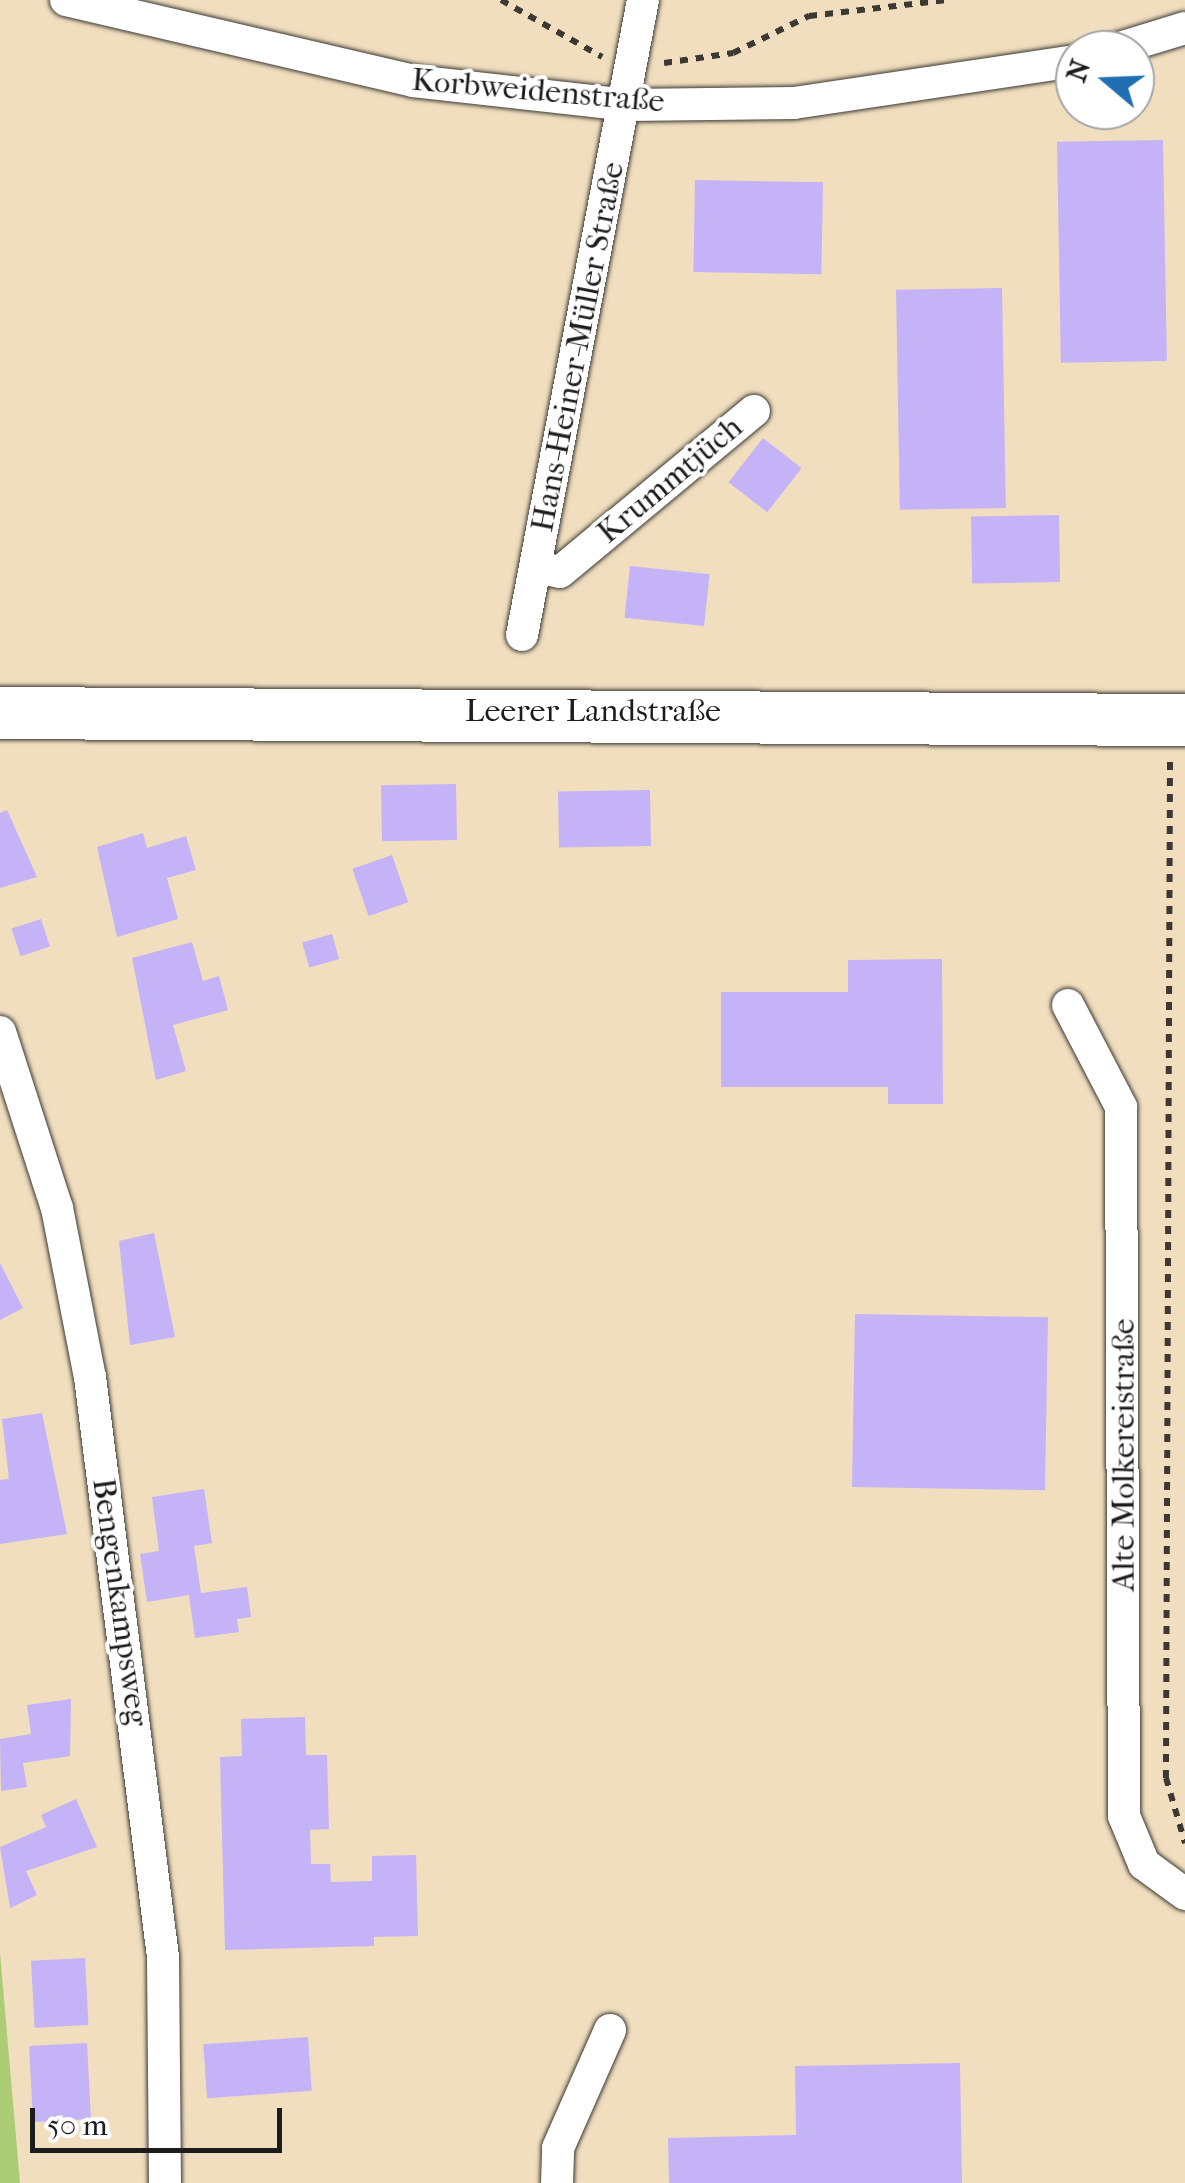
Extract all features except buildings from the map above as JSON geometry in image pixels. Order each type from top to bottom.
[{"type":"main road","name":"Leerer Landstraße","points":[[0,713],[1177,741]]},
{"type":"street","name":"Korbweidenstraße","points":[[66,0],[412,81],[627,105],[794,102],[1055,64]]},
{"type":"street","name":"Hans-Heiner-Müller Straße","points":[[522,635],[627,105],[643,0]]},
{"type":"street","points":[[1155,37],[1185,28]]},
{"type":"street","name":"Krummtjüch","points":[[535,567],[560,572],[754,411]]},
{"type":"street","name":"Alte Molkereistraße","points":[[1068,1005],[1121,1108],[1124,1816],[1144,1864],[1185,1894]]},
{"type":"street","name":"Bengenkampsweg","points":[[0,1032],[57,1208],[90,1378],[163,1957],[164,2183]]},
{"type":"street","points":[[557,2183],[558,2148],[610,2030]]},
{"type":"path","points":[[500,0],[578,48],[634,62],[710,60],[809,16],[948,0]]},
{"type":"path","points":[[1177,741],[1166,1778],[1185,1843]]},
{"type":"green space","points":[[0,1953],[20,2183],[0,2183]]}]
